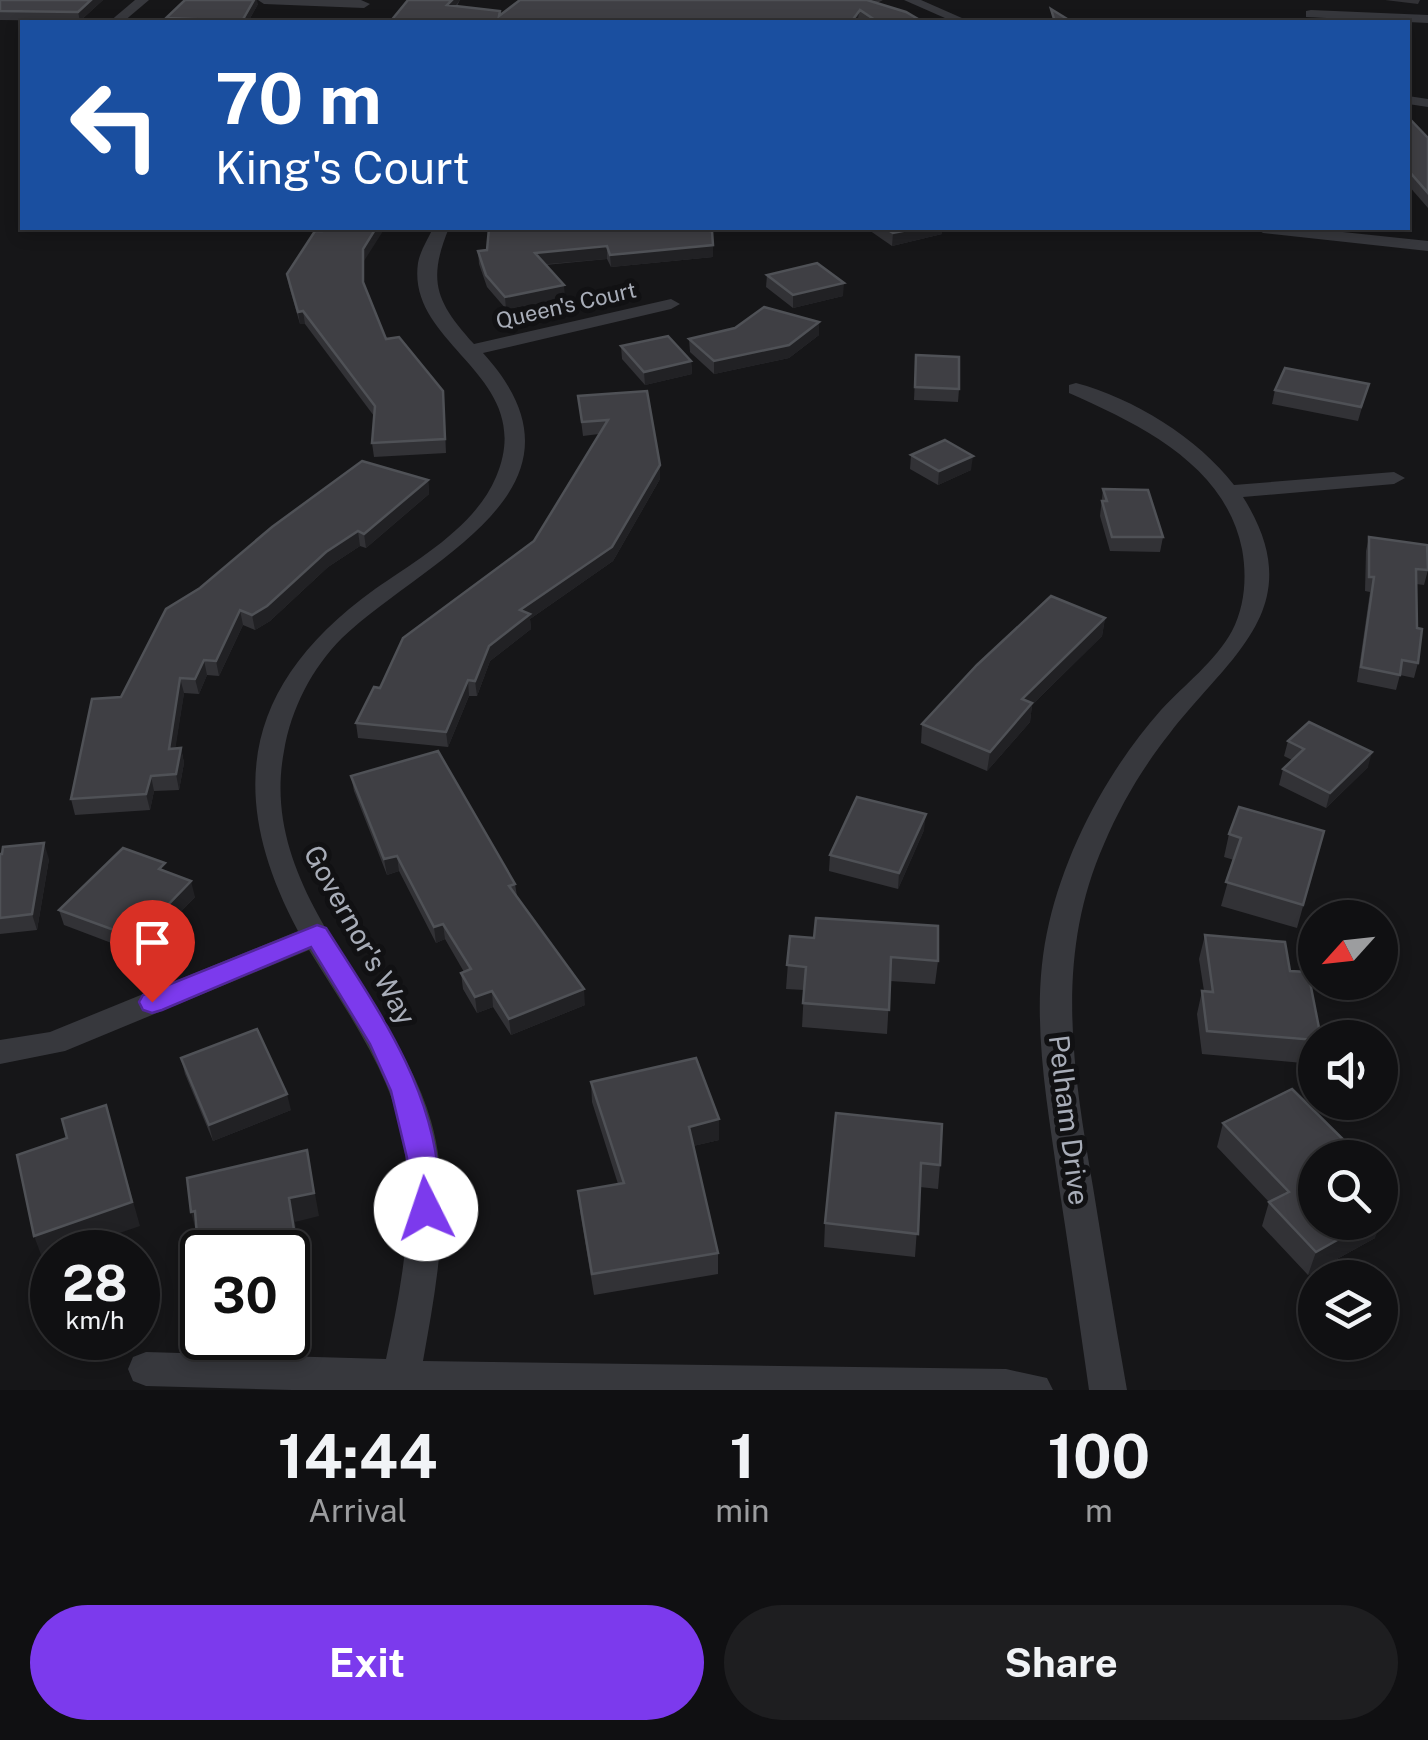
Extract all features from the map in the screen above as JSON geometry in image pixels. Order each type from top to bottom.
[{"type":"street","points":[[118,20],[143,0]]},
{"type":"street","points":[[264,0],[366,2]]},
{"type":"street","points":[[910,0],[959,20]]},
{"type":"street","points":[[348,20],[366,2]]},
{"type":"street","points":[[1312,12],[1428,19]]},
{"type":"street","name":"Governor's Way","points":[[401,1378],[422,1276],[426,1209],[422,1158],[406,1091],[382,1041],[290,889],[270,831],[268,766],[277,727],[308,664],[333,634],[473,523],[509,470],[516,440],[512,412],[492,374],[430,300],[423,283],[426,252],[439,230]]},
{"type":"street","points":[[1281,230],[1428,246]]},
{"type":"street","name":"Queen's Court","points":[[471,350],[671,304]]},
{"type":"street","name":"Pelham Drive","points":[[1076,389],[1139,419],[1208,468],[1245,515],[1254,541],[1257,579],[1251,613],[1226,658],[1161,726],[1128,772],[1083,861],[1063,925],[1056,993],[1058,1069],[1108,1390]]},
{"type":"street","points":[[1230,492],[1394,478]]},
{"type":"street","points":[[0,1052],[54,1043],[317,934]]},
{"type":"street","points":[[146,1369],[401,1378],[1006,1386],[1034,1390]]},
{"type":"building","points":[[0,0],[91,0],[78,12],[0,11]]},
{"type":"building","points":[[185,0],[254,0],[243,20],[166,18]]},
{"type":"building","points":[[408,0],[452,0],[447,5],[500,11],[499,16],[520,0],[867,0],[920,20],[875,20],[860,10],[852,20],[392,20]]},
{"type":"building","points":[[1051,9],[1069,20],[1054,20]]},
{"type":"building","points":[[1410,119],[1428,138],[1428,193],[1410,172]]},
{"type":"building","points":[[375,230],[363,249],[363,282],[386,339],[399,337],[443,391],[445,439],[372,443],[375,406],[303,311],[298,312],[287,274],[315,231]]},
{"type":"building","points":[[489,230],[712,231],[713,245],[610,255],[607,246],[535,253],[564,285],[505,297],[486,275],[478,251],[487,250]]},
{"type":"building","points":[[817,263],[844,283],[793,295],[767,275]]},
{"type":"building","points":[[764,307],[819,322],[789,345],[714,361],[689,339],[735,328]]},
{"type":"building","points":[[668,336],[691,361],[644,372],[621,346]]},
{"type":"building","points":[[916,355],[959,357],[959,389],[915,387]]},
{"type":"building","points":[[1285,368],[1369,384],[1361,407],[1275,390]]},
{"type":"building","points":[[647,391],[660,465],[612,547],[520,610],[530,614],[489,646],[475,681],[468,680],[446,732],[356,723],[374,687],[380,688],[403,638],[534,541],[608,420],[582,422],[578,396]]},
{"type":"building","points":[[945,440],[973,456],[939,471],[911,455]]},
{"type":"building","points":[[362,461],[428,480],[364,534],[358,531],[326,552],[267,606],[252,615],[240,610],[216,661],[204,660],[195,679],[180,678],[169,749],[181,748],[176,774],[151,776],[146,794],[71,799],[92,699],[121,697],[166,609],[200,588],[272,527]]},
{"type":"building","points":[[1103,489],[1148,490],[1163,537],[1112,537],[1102,501],[1107,501]]},
{"type":"building","points":[[1369,537],[1427,545],[1428,570],[1416,569],[1417,628],[1422,629],[1418,663],[1402,660],[1400,675],[1361,667],[1374,577],[1369,577]]},
{"type":"building","points":[[1051,596],[1105,618],[1022,699],[1032,703],[990,752],[922,724],[977,665]]},
{"type":"building","points":[[1309,722],[1372,752],[1330,793],[1283,769],[1304,749],[1288,741]]},
{"type":"building","points":[[438,751],[515,884],[509,886],[584,989],[509,1019],[492,991],[475,997],[461,973],[471,969],[443,924],[434,927],[397,856],[384,859],[351,776]]},
{"type":"building","points":[[857,797],[926,814],[899,873],[830,855]]},
{"type":"building","points":[[1239,807],[1324,831],[1304,900],[1298,900],[1298,904],[1226,882],[1241,838],[1229,834]]},
{"type":"building","points":[[44,843],[32,914],[0,918],[3,847]]},
{"type":"building","points":[[123,848],[165,863],[159,869],[191,881],[162,911],[152,907],[125,934],[59,910]]},
{"type":"building","points":[[816,918],[938,926],[938,961],[891,957],[889,1010],[803,1003],[806,967],[787,965],[790,936],[814,938]]},
{"type":"building","points":[[1205,935],[1285,942],[1290,971],[1298,971],[1298,1000],[1314,1000],[1317,1020],[1298,1020],[1298,1039],[1207,1031],[1202,991],[1213,992]]},
{"type":"building","points":[[257,1029],[287,1094],[209,1125],[181,1058]]},
{"type":"building","points":[[696,1058],[719,1119],[689,1127],[718,1253],[592,1274],[578,1191],[624,1183],[591,1082]]},
{"type":"building","points":[[1292,1089],[1298,1095],[1298,1120],[1323,1120],[1344,1140],[1298,1140],[1298,1233],[1269,1202],[1289,1192],[1223,1123]]},
{"type":"building","points":[[106,1105],[132,1202],[51,1230],[33,1230],[17,1155],[67,1138],[62,1119]]},
{"type":"building","points":[[836,1113],[942,1124],[940,1165],[921,1163],[918,1234],[825,1223]]},
{"type":"building","points":[[307,1150],[314,1193],[289,1198],[294,1230],[197,1230],[187,1178]]},
{"type":"building","points":[[1305,1240],[1337,1240],[1316,1252]]},
{"type":"route","points":[[152,1002],[317,934],[382,1041],[406,1091],[422,1158],[426,1209]]}]
